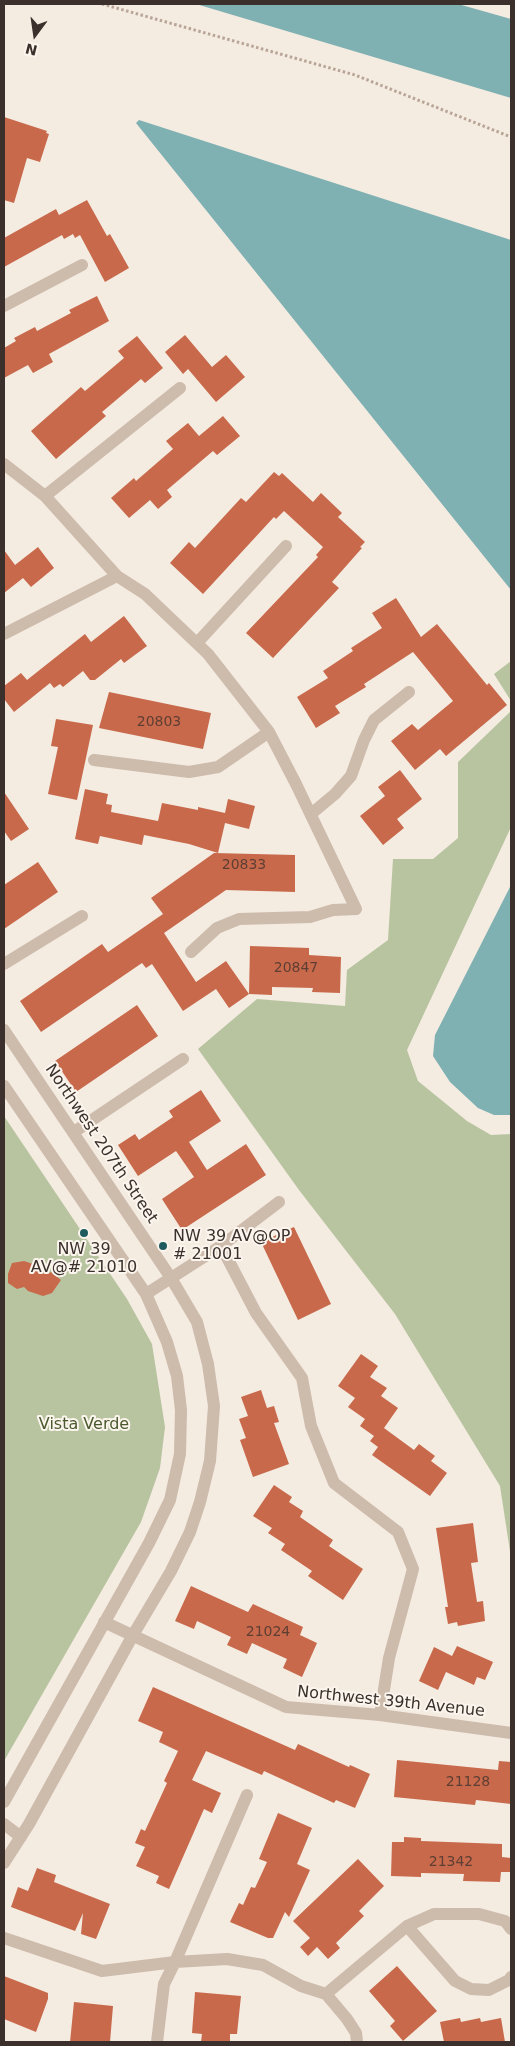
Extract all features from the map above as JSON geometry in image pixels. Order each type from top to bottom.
[{"type":"street","points":[[4,306],[82,265]]},
{"type":"street","points":[[45,496],[180,388]]},
{"type":"street","points":[[4,464],[45,496],[117,576],[145,594],[208,654],[269,732],[311,814],[356,909],[333,910],[310,917],[239,919],[217,928],[191,952]]},
{"type":"street","points":[[197,644],[286,546]]},
{"type":"street","points":[[4,634],[117,576]]},
{"type":"street","points":[[311,814],[335,794],[352,776],[364,740],[374,720],[408,692]]},
{"type":"street","points":[[94,760],[189,772],[218,767],[269,732]]},
{"type":"street","points":[[4,964],[82,916]]},
{"type":"street","name":"Northwest 207th Street","points":[[4,1030],[171,1278]]},
{"type":"street","points":[[74,1132],[183,1059]]},
{"type":"street","points":[[4,1086],[146,1294],[167,1342],[177,1376],[181,1410],[180,1454],[170,1500],[149,1543],[4,1802]]},
{"type":"street","points":[[146,1294],[221,1246],[279,1202]]},
{"type":"street","points":[[221,1246],[256,1313],[302,1378],[311,1426],[334,1483],[398,1532],[413,1569],[389,1658],[380,1715]]},
{"type":"street","points":[[4,1863],[171,1571],[190,1532],[200,1502],[210,1462],[214,1406],[208,1364],[197,1322],[171,1278]]},
{"type":"street","name":"Northwest 39th Avenue","points":[[104,1622],[286,1707],[380,1715],[511,1733]]},
{"type":"street","points":[[157,2042],[164,1984],[247,1795]]},
{"type":"street","points":[[4,1824],[20,1837]]},
{"type":"street","points":[[326,1994],[407,1926],[434,1914],[479,1914],[505,1921],[511,1929]]},
{"type":"street","points":[[407,1926],[456,1981],[471,1988],[489,1990],[509,1980],[511,1977]]},
{"type":"street","points":[[4,1938],[102,1971],[175,1962],[227,1959],[264,1965],[300,1986],[326,1994],[348,2019],[356,2033],[357,2042]]},
{"type":"path","points":[[102,4],[355,75],[511,137]]},
{"type":"green space","points":[[511,661],[511,701],[494,674]]},
{"type":"green space","points":[[511,711],[511,827],[407,1050],[418,1081],[467,1121],[491,1135],[511,1134],[511,1558],[500,1486],[395,1314],[299,1190],[198,1049],[257,999],[345,1006],[347,970],[388,940],[393,859],[433,859],[458,838],[458,762]]},
{"type":"green space","name":"Vista Verde","points":[[4,1116],[127,1299],[152,1344],[165,1427],[160,1468],[141,1522],[4,1761]]},
{"type":"water","points":[[196,4],[458,4],[511,19],[511,98]]},
{"type":"water","points":[[139,120],[511,240],[511,590],[136,123]]},
{"type":"water","points":[[511,885],[511,1115],[494,1115],[478,1108],[450,1082],[433,1056],[435,1035]]},
{"type":"building","points":[[4,117],[47,131],[46,133],[49,134],[40,162],[27,158],[14,203],[4,200]]},
{"type":"building","points":[[87,200],[107,236],[110,234],[129,268],[105,282],[80,235],[75,238],[73,234],[64,239],[62,235],[4,267],[4,238],[56,209],[59,215]]},
{"type":"building","points":[[97,296],[109,321],[49,354],[53,362],[33,373],[28,365],[4,378],[4,348],[16,341],[14,338],[35,327],[37,331],[71,313],[69,310]]},
{"type":"building","points":[[185,335],[212,367],[226,355],[245,377],[216,402],[188,369],[183,374],[165,352]]},
{"type":"building","points":[[137,336],[163,368],[145,383],[141,379],[102,412],[106,416],[56,459],[31,431],[81,387],[85,391],[124,358],[118,351]]},
{"type":"building","points":[[223,416],[240,436],[217,455],[213,451],[167,490],[172,497],[158,509],[150,500],[129,518],[111,498],[134,478],[136,481],[173,449],[166,441],[188,423],[199,436]]},
{"type":"building","points":[[274,472],[279,476],[282,473],[313,502],[321,493],[342,513],[338,517],[365,542],[360,547],[362,548],[332,582],[339,588],[273,658],[246,633],[318,557],[316,555],[323,547],[284,511],[276,519],[274,517],[203,594],[170,563],[189,542],[195,548],[241,498],[246,502]]},
{"type":"building","points":[[38,547],[54,568],[31,587],[23,578],[4,593],[4,550],[15,565]]},
{"type":"building","points":[[396,598],[421,637],[437,624],[487,685],[489,683],[507,705],[446,756],[440,749],[415,770],[391,741],[412,724],[418,730],[453,701],[413,652],[364,684],[366,687],[335,706],[340,713],[316,728],[297,697],[328,678],[323,671],[353,651],[351,648],[382,628],[372,613]]},
{"type":"building","points":[[124,616],[147,646],[124,663],[121,659],[95,680],[90,680],[83,671],[63,687],[60,684],[54,688],[50,683],[14,712],[4,699],[4,686],[21,673],[27,680],[85,634],[91,642]]},
{"type":"building","points":[[109,692],[211,713],[203,749],[99,728]]},
{"type":"building","points":[[56,719],[93,725],[77,800],[48,794],[58,747],[51,746]]},
{"type":"building","points":[[400,770],[422,799],[397,819],[404,828],[383,845],[360,816],[385,796],[378,787]]},
{"type":"building","points":[[85,789],[108,794],[106,804],[112,805],[111,812],[158,821],[162,803],[198,810],[198,807],[225,813],[228,799],[255,806],[249,829],[225,823],[218,853],[189,844],[144,835],[142,845],[100,836],[98,844],[75,839]]},
{"type":"building","points":[[4,792],[29,829],[11,841],[4,831]]},
{"type":"building","points":[[214,853],[295,855],[295,892],[226,890],[164,933],[196,982],[226,961],[249,994],[229,1008],[216,989],[183,1011],[152,964],[146,968],[142,963],[41,1032],[20,1001],[102,944],[108,952],[163,914],[151,898]]},
{"type":"building","points":[[38,862],[58,892],[4,929],[4,885]]},
{"type":"building","points":[[250,946],[309,948],[309,955],[341,957],[340,993],[312,992],[313,988],[272,987],[272,995],[249,994]]},
{"type":"building","points":[[137,1005],[158,1036],[76,1092],[55,1061]]},
{"type":"building","points":[[201,1090],[221,1121],[189,1142],[207,1170],[246,1144],[266,1175],[182,1230],[162,1199],[194,1177],[176,1151],[138,1176],[118,1145],[135,1134],[139,1140],[173,1117],[169,1111]]},
{"type":"building","points":[[294,1227],[331,1304],[298,1320],[261,1242]]},
{"type":"building","points":[[24,1261],[42,1267],[48,1274],[51,1272],[61,1280],[52,1293],[43,1296],[28,1291],[24,1287],[17,1289],[8,1283],[8,1274],[12,1263]]},
{"type":"building","points":[[361,1354],[378,1366],[370,1377],[387,1388],[381,1396],[398,1408],[384,1428],[414,1450],[419,1444],[435,1456],[431,1461],[447,1473],[430,1496],[372,1455],[378,1447],[370,1441],[374,1436],[360,1426],[365,1419],[348,1407],[355,1398],[338,1386]]},
{"type":"building","points":[[261,1390],[267,1408],[274,1406],[279,1422],[274,1423],[289,1464],[253,1477],[240,1440],[246,1438],[239,1419],[248,1416],[241,1397]]},
{"type":"building","points":[[274,1485],[292,1497],[289,1502],[303,1511],[300,1517],[333,1540],[329,1546],[363,1569],[343,1600],[308,1576],[312,1571],[281,1550],[285,1544],[268,1533],[272,1528],[253,1516]]},
{"type":"building","points":[[473,1523],[478,1562],[471,1563],[477,1602],[483,1601],[485,1621],[458,1626],[457,1622],[448,1624],[445,1607],[448,1607],[436,1528]]},
{"type":"building","points":[[191,1586],[248,1612],[253,1604],[303,1627],[300,1635],[317,1643],[302,1677],[283,1668],[287,1659],[252,1643],[247,1654],[227,1645],[231,1637],[197,1621],[194,1629],[175,1621]]},
{"type":"building","points":[[457,1646],[493,1662],[485,1680],[477,1677],[474,1685],[446,1672],[438,1690],[419,1681],[434,1647],[452,1656]]},
{"type":"building","points":[[153,1687],[295,1750],[298,1744],[349,1767],[350,1765],[370,1774],[355,1808],[336,1800],[334,1803],[264,1771],[262,1775],[206,1751],[192,1780],[221,1793],[212,1813],[204,1809],[169,1889],[156,1883],[159,1876],[136,1866],[145,1847],[135,1843],[141,1829],[145,1831],[167,1783],[164,1781],[178,1751],[159,1742],[163,1732],[138,1721]]},
{"type":"building","points":[[397,1760],[498,1770],[499,1761],[511,1762],[511,1804],[476,1800],[475,1805],[394,1797]]},
{"type":"building","points":[[278,1813],[312,1828],[297,1864],[310,1870],[289,1917],[285,1912],[273,1938],[268,1938],[230,1922],[239,1903],[243,1905],[251,1887],[255,1888],[267,1862],[259,1859]]},
{"type":"building","points":[[404,1837],[421,1838],[421,1841],[502,1844],[502,1857],[511,1858],[511,1872],[501,1872],[500,1882],[463,1881],[464,1874],[421,1873],[421,1877],[391,1876],[392,1842],[404,1842]]},
{"type":"building","points":[[358,1859],[384,1886],[359,1911],[364,1916],[336,1943],[340,1948],[328,1959],[317,1947],[308,1956],[300,1947],[310,1938],[293,1921]]},
{"type":"building","points":[[37,1868],[56,1875],[54,1882],[110,1904],[96,1939],[81,1934],[83,1913],[75,1931],[11,1907],[18,1887],[28,1891]]},
{"type":"building","points":[[397,1966],[437,2011],[403,2041],[390,2026],[395,2021],[369,1991]]},
{"type":"building","points":[[4,1976],[48,1993],[48,1999],[36,2032],[4,2019]]},
{"type":"building","points":[[195,1992],[241,1996],[237,2034],[230,2034],[230,2042],[201,2042],[202,2034],[192,2033]]},
{"type":"building","points":[[74,2002],[113,2006],[110,2042],[70,2042]]},
{"type":"building","points":[[460,2018],[461,2022],[480,2018],[481,2022],[501,2018],[505,2042],[444,2042],[440,2022]]},
{"type":"place","name":"NW 39 AV@# 21010","points":[[84,1233]]},
{"type":"place","name":"NW 39 AV@OP # 21001","points":[[163,1246]]}]
